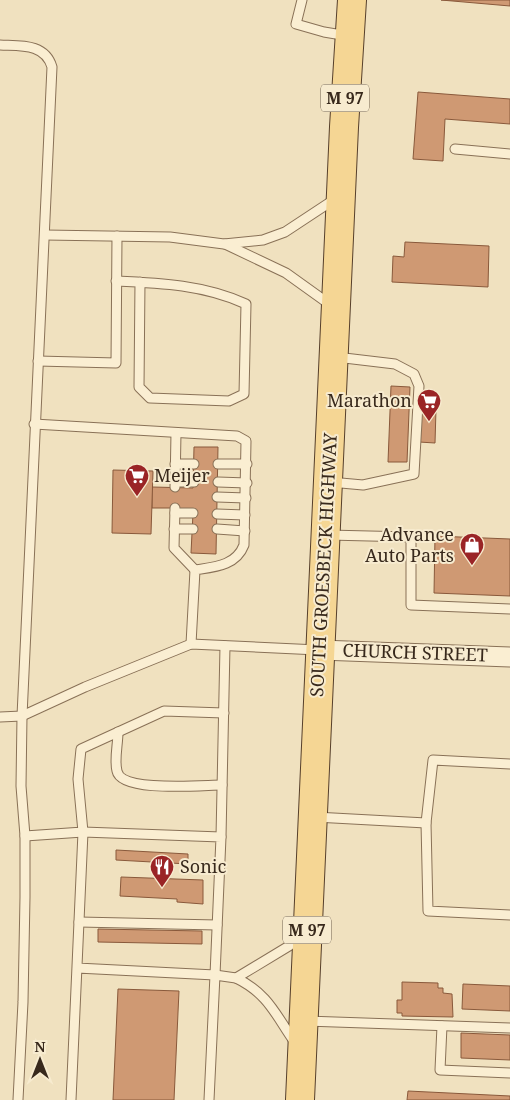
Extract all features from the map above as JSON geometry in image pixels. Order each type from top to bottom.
[{"type":"main road","name":"SOUTH GROESBECK HIGHWAY","points":[[300,1100],[340,196],[352,0]]},
{"type":"street","name":"CHURCH STREET","points":[[320,650],[510,656]]},
{"type":"lane","points":[[302,0],[296,24],[324,32],[349,36]]},
{"type":"lane","points":[[0,45],[34,48],[47,56],[52,67],[22,716],[21,786],[25,836],[23,1002],[18,1100]]},
{"type":"lane","points":[[455,149],[510,154]]},
{"type":"lane","points":[[45,235],[170,237],[224,244],[263,240],[285,232],[340,196]]},
{"type":"lane","points":[[38,361],[116,363],[117,236]]},
{"type":"lane","points":[[224,244],[286,272],[336,308]]},
{"type":"lane","points":[[116,281],[140,282],[198,288],[226,295],[246,304],[244,394],[229,401],[150,398],[139,387],[140,282]]},
{"type":"lane","points":[[328,482],[362,484],[414,474],[419,386],[414,374],[395,364],[333,357]]},
{"type":"lane","points":[[34,424],[242,437],[247,446],[245,531],[242,550],[234,559],[221,566],[195,570]]},
{"type":"lane","points":[[176,433],[175,484],[194,482]]},
{"type":"lane","points":[[175,464],[194,464]]},
{"type":"lane","points":[[218,464],[247,464]]},
{"type":"lane","points":[[218,482],[247,483]]},
{"type":"lane","points":[[217,497],[246,498]]},
{"type":"lane","points":[[192,644],[195,570],[174,548],[174,528],[175,511],[193,514]]},
{"type":"lane","points":[[217,514],[245,515]]},
{"type":"lane","points":[[174,528],[193,528]]},
{"type":"lane","points":[[217,529],[245,531]]},
{"type":"lane","points":[[325,534],[411,537],[411,605],[510,608]]},
{"type":"lane","points":[[0,717],[22,716],[85,687],[192,644],[320,650]]},
{"type":"lane","points":[[209,1100],[221,837],[225,646]]},
{"type":"lane","points":[[71,1100],[84,832],[78,779],[81,749],[164,711],[224,712]]},
{"type":"lane","points":[[118,732],[117,771],[122,779],[138,785],[222,785]]},
{"type":"lane","points":[[510,764],[433,760],[426,823],[428,911],[510,915]]},
{"type":"lane","points":[[313,817],[426,823]]},
{"type":"lane","points":[[25,836],[84,832],[221,837]]},
{"type":"lane","points":[[79,922],[217,925]]},
{"type":"lane","points":[[236,978],[294,942],[308,924]]},
{"type":"lane","points":[[77,968],[215,975],[236,978],[248,984],[269,1001],[302,1053]]},
{"type":"lane","points":[[303,1021],[510,1028]]},
{"type":"lane","points":[[442,1026],[440,1070],[510,1073]]},
{"type":"building","points":[[441,0],[510,0],[510,6]]},
{"type":"building","points":[[418,92],[510,99],[510,124],[445,119],[443,161],[413,159]]},
{"type":"building","points":[[405,242],[489,246],[488,287],[392,282],[393,256],[404,257]]},
{"type":"building","points":[[391,386],[410,387],[407,462],[388,462]]},
{"type":"building","points":[[421,408],[436,409],[435,443],[419,442]]},
{"type":"building","points":[[194,447],[218,447],[216,554],[191,553],[193,513],[175,508],[152,508],[152,487],[193,488]]},
{"type":"building","points":[[113,470],[153,471],[151,534],[112,533]]},
{"type":"building","name":"Advance Auto Parts","points":[[435,536],[510,539],[510,596],[434,593]]},
{"type":"building","points":[[116,850],[188,854],[188,864],[116,860]]},
{"type":"building","name":"Sonic","points":[[121,877],[203,880],[203,904],[177,902],[177,899],[120,896]]},
{"type":"building","points":[[98,929],[202,931],[202,944],[98,942]]},
{"type":"building","points":[[402,982],[438,983],[438,988],[443,988],[443,993],[452,994],[453,1017],[402,1016],[402,1013],[397,1013],[397,1000],[402,1000]]},
{"type":"building","points":[[463,984],[510,986],[510,1011],[462,1009]]},
{"type":"building","points":[[118,989],[179,991],[174,1100],[113,1100]]},
{"type":"building","points":[[461,1033],[510,1035],[510,1060],[461,1058]]},
{"type":"building","points":[[408,1091],[510,1096],[510,1100],[407,1100]]},
{"type":"place","name":"Marathon","points":[[429,422]]},
{"type":"place","name":"Meijer","points":[[137,497]]},
{"type":"place","name":"Advance Auto Parts","points":[[472,566]]},
{"type":"place","name":"Sonic","points":[[162,888]]}]
